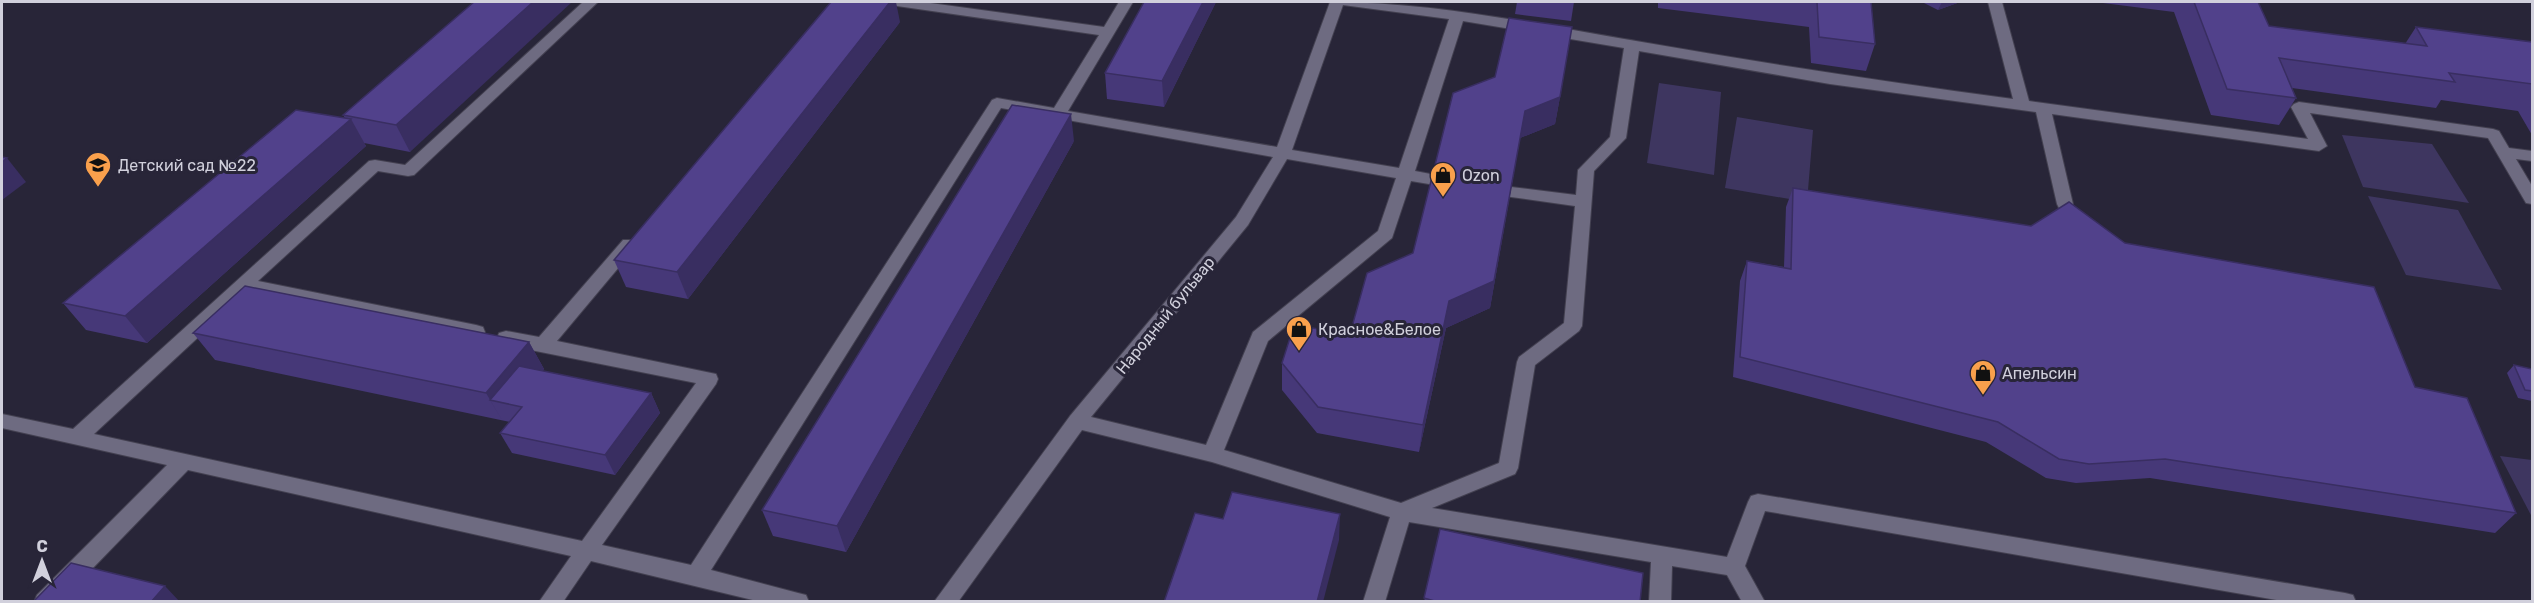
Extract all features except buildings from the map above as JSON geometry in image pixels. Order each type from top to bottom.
[{"type":"street","points":[[77,437],[375,165],[408,171],[591,2]]},
{"type":"street","points":[[897,2],[1108,32]]},
{"type":"street","points":[[1059,113],[1125,2]]},
{"type":"street","name":"Народный бульвар","points":[[945,602],[1077,421],[1242,221],[1283,153],[1337,2]]},
{"type":"street","points":[[1347,2],[1457,16],[1830,79],[2319,146],[2299,107],[2493,134],[2532,199]]},
{"type":"street","points":[[1995,2],[2022,105]]},
{"type":"street","points":[[1212,454],[1260,337],[1386,234],[1457,16]]},
{"type":"street","points":[[1402,512],[1508,468],[1526,362],[1573,326],[1586,170],[1618,138],[1632,45]]},
{"type":"street","points":[[696,575],[997,103],[1435,180]]},
{"type":"street","points":[[2043,108],[2065,204]]},
{"type":"street","points":[[2504,152],[2532,156]]},
{"type":"street","points":[[1511,192],[1583,202]]},
{"type":"street","points":[[543,345],[642,228]]},
{"type":"street","points":[[245,285],[709,379],[550,602]]},
{"type":"street","points":[[2,421],[696,575],[798,602]]},
{"type":"street","points":[[1077,421],[1212,454],[1402,512],[1734,567]]},
{"type":"street","points":[[45,602],[184,461]]},
{"type":"street","points":[[1734,567],[1758,502],[2345,602]]},
{"type":"street","points":[[1374,602],[1402,512]]},
{"type":"street","points":[[1660,602],[1662,555]]},
{"type":"street","points":[[1734,567],[1754,602]]},
{"type":"shaded area","points":[[1659,83],[1721,92],[1714,175],[1647,163]]},
{"type":"shaded area","points":[[1737,117],[1813,130],[1807,202],[1725,188]]},
{"type":"shaded area","points":[[2342,135],[2432,144],[2469,203],[2363,187]]},
{"type":"shaded area","points":[[2368,196],[2458,210],[2502,290],[2406,275]]},
{"type":"shaded area","points":[[2500,456],[2532,460],[2532,517]]},
{"type":"place","name":"Детский сад №22","points":[[98,188]]},
{"type":"place","name":"Ozon","points":[[1443,198]]},
{"type":"place","name":"Красное&Белое","points":[[1299,352]]},
{"type":"place","name":"Апельсин","points":[[1983,396]]}]
